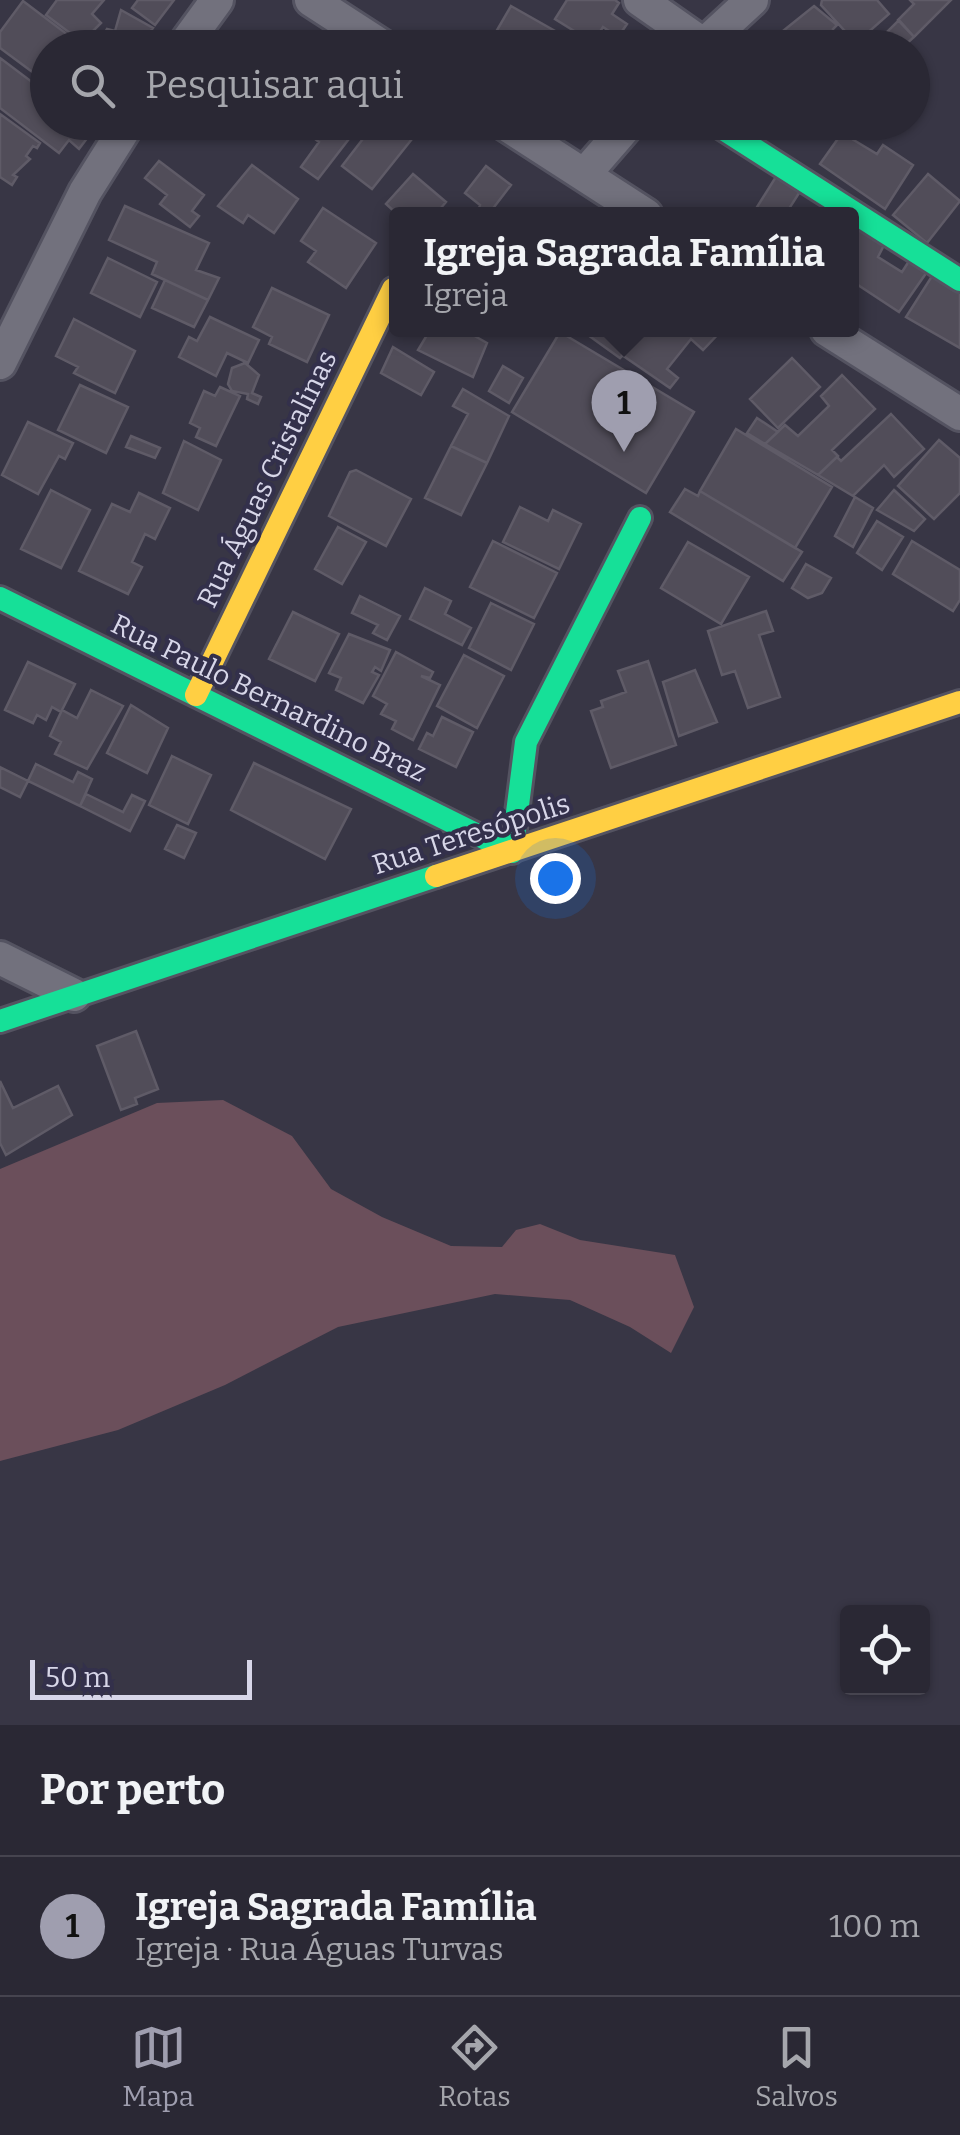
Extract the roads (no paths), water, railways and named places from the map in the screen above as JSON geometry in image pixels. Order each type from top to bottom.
[{"type":"street","points":[[195,30],[217,0]]},
{"type":"street","points":[[311,0],[357,30]]},
{"type":"street","points":[[640,0],[680,30]]},
{"type":"street","points":[[719,30],[752,0]]},
{"type":"street","points":[[0,363],[57,244],[118,140]]},
{"type":"street","points":[[530,140],[635,207]]},
{"type":"street","points":[[584,175],[614,140]]},
{"type":"street","points":[[740,140],[845,207]]},
{"type":"street","points":[[859,216],[960,280]]},
{"type":"street","name":"Rua Águas Cristalinas","points":[[196,695],[389,297]]},
{"type":"street","points":[[838,337],[960,414]]},
{"type":"street","points":[[512,852],[526,742],[640,518]]},
{"type":"street","name":"Rua Paulo Bernardino Braz","points":[[0,598],[512,852]]},
{"type":"street","name":"Rua Teresópolis","points":[[0,1022],[960,702]]},
{"type":"street","points":[[0,958],[74,995]]},
{"type":"place","name":"Igreja Sagrada Família","points":[[624,452]]}]
